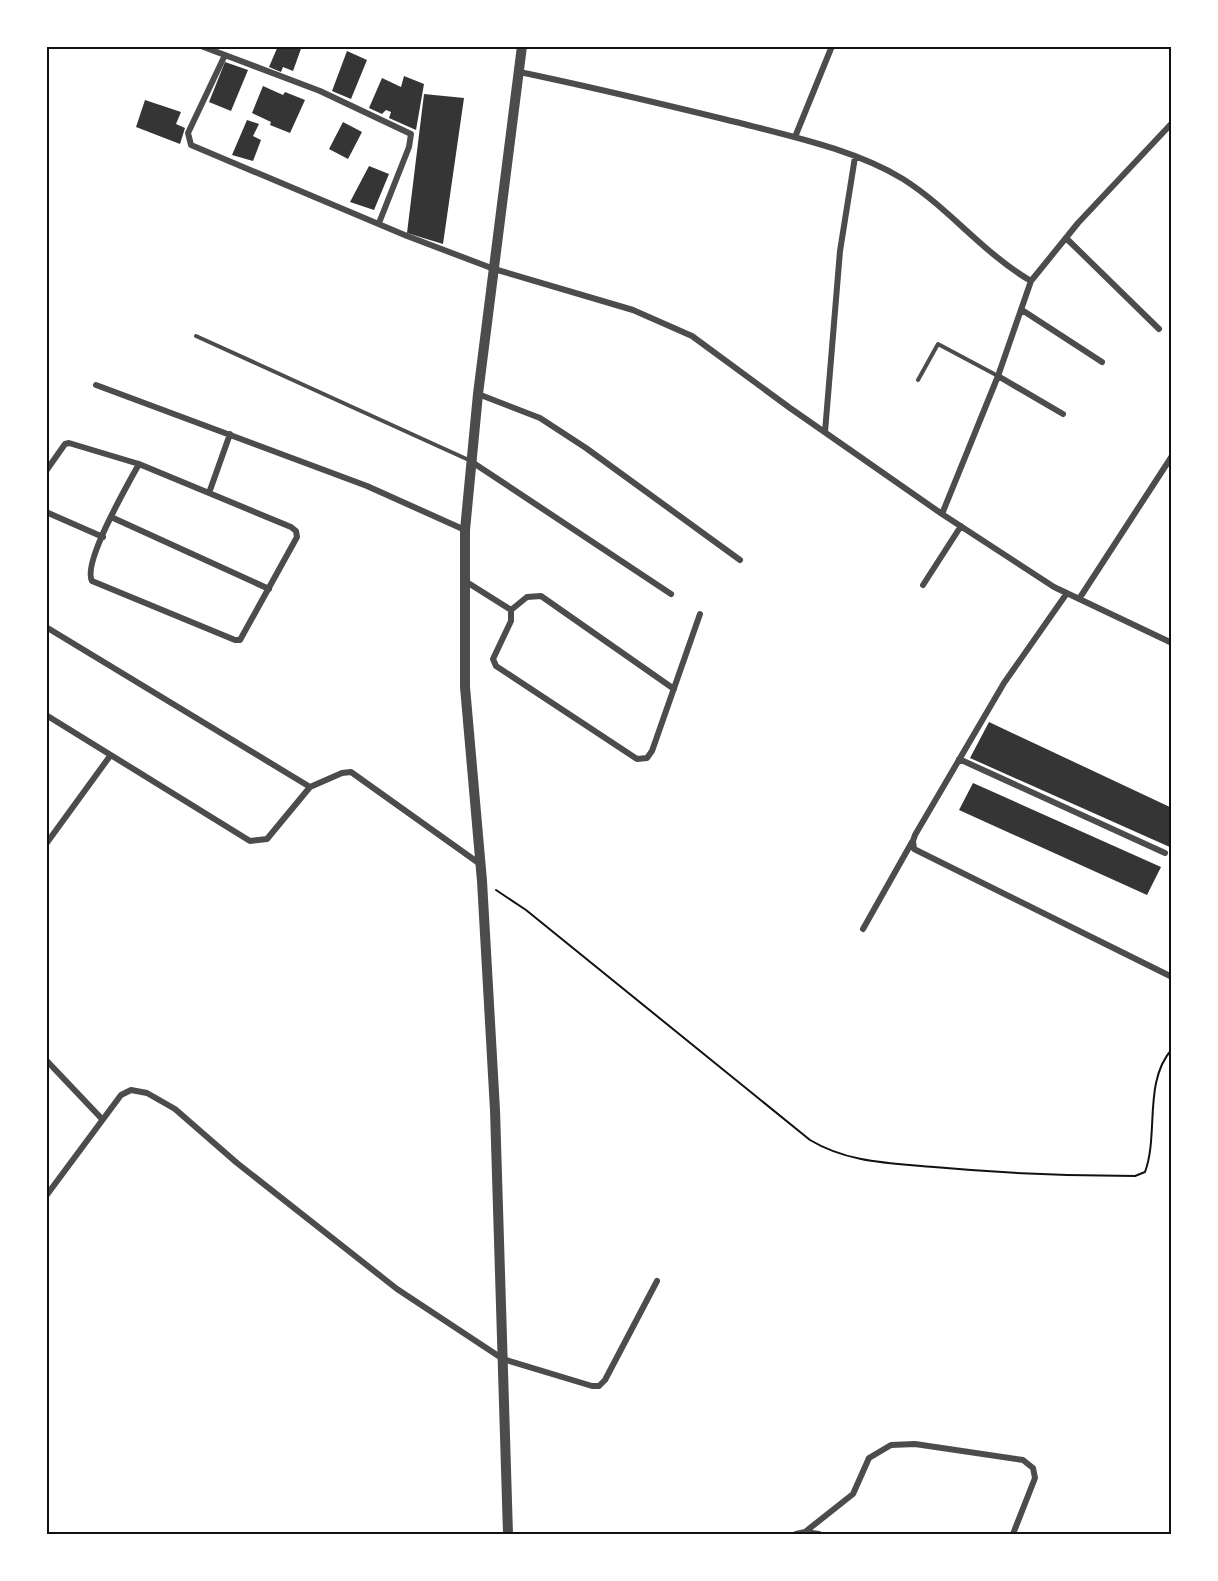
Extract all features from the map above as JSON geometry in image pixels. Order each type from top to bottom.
[{"type":"street","points":[[201,46],[320,91],[411,134],[409,147],[379,223]]},
{"type":"street","points":[[508,1534],[495,1110],[482,881],[465,687],[465,530],[478,394],[522,46]]},
{"type":"street","points":[[795,137],[832,46]]},
{"type":"street","points":[[225,56],[188,133],[191,145],[494,269],[633,310],[692,336],[942,514],[1067,593],[1172,643]]},
{"type":"street","points":[[519,72],[633,95],[795,137],[855,157],[903,179],[1030,282]]},
{"type":"street","points":[[942,514],[998,376],[1030,282],[1066,238],[1172,123]]},
{"type":"street","points":[[825,432],[840,251],[855,157]]},
{"type":"street","points":[[1066,238],[1159,329]]},
{"type":"street","points":[[1022,310],[1102,362]]},
{"type":"street","points":[[998,376],[1063,414]]},
{"type":"street","points":[[96,385],[368,486],[465,530]]},
{"type":"street","points":[[478,394],[540,418],[586,448],[740,560]]},
{"type":"street","points":[[209,493],[230,434]]},
{"type":"street","points":[[46,471],[65,444],[69,443],[139,464],[296,531],[297,537],[243,637],[235,640],[92,581],[90,567],[111,517],[139,464]]},
{"type":"street","points":[[1079,599],[1172,456]]},
{"type":"street","points":[[472,462],[671,594]]},
{"type":"street","points":[[46,512],[103,537]]},
{"type":"street","points":[[111,517],[269,589]]},
{"type":"street","points":[[923,585],[961,526]]},
{"type":"street","points":[[465,581],[511,610]]},
{"type":"street","points":[[863,930],[1004,684],[1067,593]]},
{"type":"street","points":[[674,689],[541,596],[526,597],[511,610],[511,621],[493,659],[496,666],[637,759],[647,758],[652,751],[674,689],[700,614]]},
{"type":"street","points":[[46,627],[310,787]]},
{"type":"street","points":[[46,715],[250,841],[267,839],[310,787],[342,773],[351,772],[480,864]]},
{"type":"street","points":[[46,844],[110,756]]},
{"type":"street","points":[[959,759],[1165,853]]},
{"type":"street","points":[[46,828],[53,835]]},
{"type":"street","points":[[913,841],[914,849],[1172,977]]},
{"type":"street","points":[[46,1060],[102,1119]]},
{"type":"street","points":[[46,1196],[102,1119],[122,1095],[131,1090],[147,1093],[175,1109],[237,1163],[388,1282],[503,1359],[598,1386],[605,1380],[657,1281]]},
{"type":"street","points":[[805,1532],[853,1494],[869,1458],[891,1445],[915,1444],[1023,1460],[1033,1468],[1035,1478],[1013,1534]]},
{"type":"street","points":[[796,1534],[805,1532],[819,1534]]},
{"type":"lane","points":[[196,336],[472,462]]},
{"type":"lane","points":[[918,380],[938,344],[998,376]]},
{"type":"path","points":[[482,881],[526,910],[810,1140],[828,1151],[861,1160],[993,1172],[1135,1176],[1145,1172],[1151,1157],[1159,1068],[1172,1049]]},
{"type":"building","points":[[278,46],[302,46],[293,71],[283,67],[281,72],[269,67]]},
{"type":"building","points":[[347,51],[367,60],[351,99],[332,91]]},
{"type":"building","points":[[225,62],[248,70],[231,111],[209,102]]},
{"type":"building","points":[[404,76],[424,84],[416,130],[389,118],[391,112],[386,110],[382,114],[369,108],[382,78],[401,87]]},
{"type":"building","points":[[263,86],[283,95],[285,92],[305,100],[290,133],[270,125],[271,122],[252,113]]},
{"type":"building","points":[[424,94],[464,98],[443,244],[407,233]]},
{"type":"building","points":[[145,100],[181,112],[176,124],[185,128],[180,144],[136,127]]},
{"type":"building","points":[[247,120],[259,124],[253,136],[261,140],[253,161],[232,155]]},
{"type":"building","points":[[343,122],[362,132],[348,159],[329,149]]},
{"type":"building","points":[[369,166],[389,174],[374,210],[350,202]]},
{"type":"building","points":[[989,722],[1172,808],[1172,848],[970,758]]},
{"type":"building","points":[[973,783],[1161,867],[1147,895],[959,810]]}]
